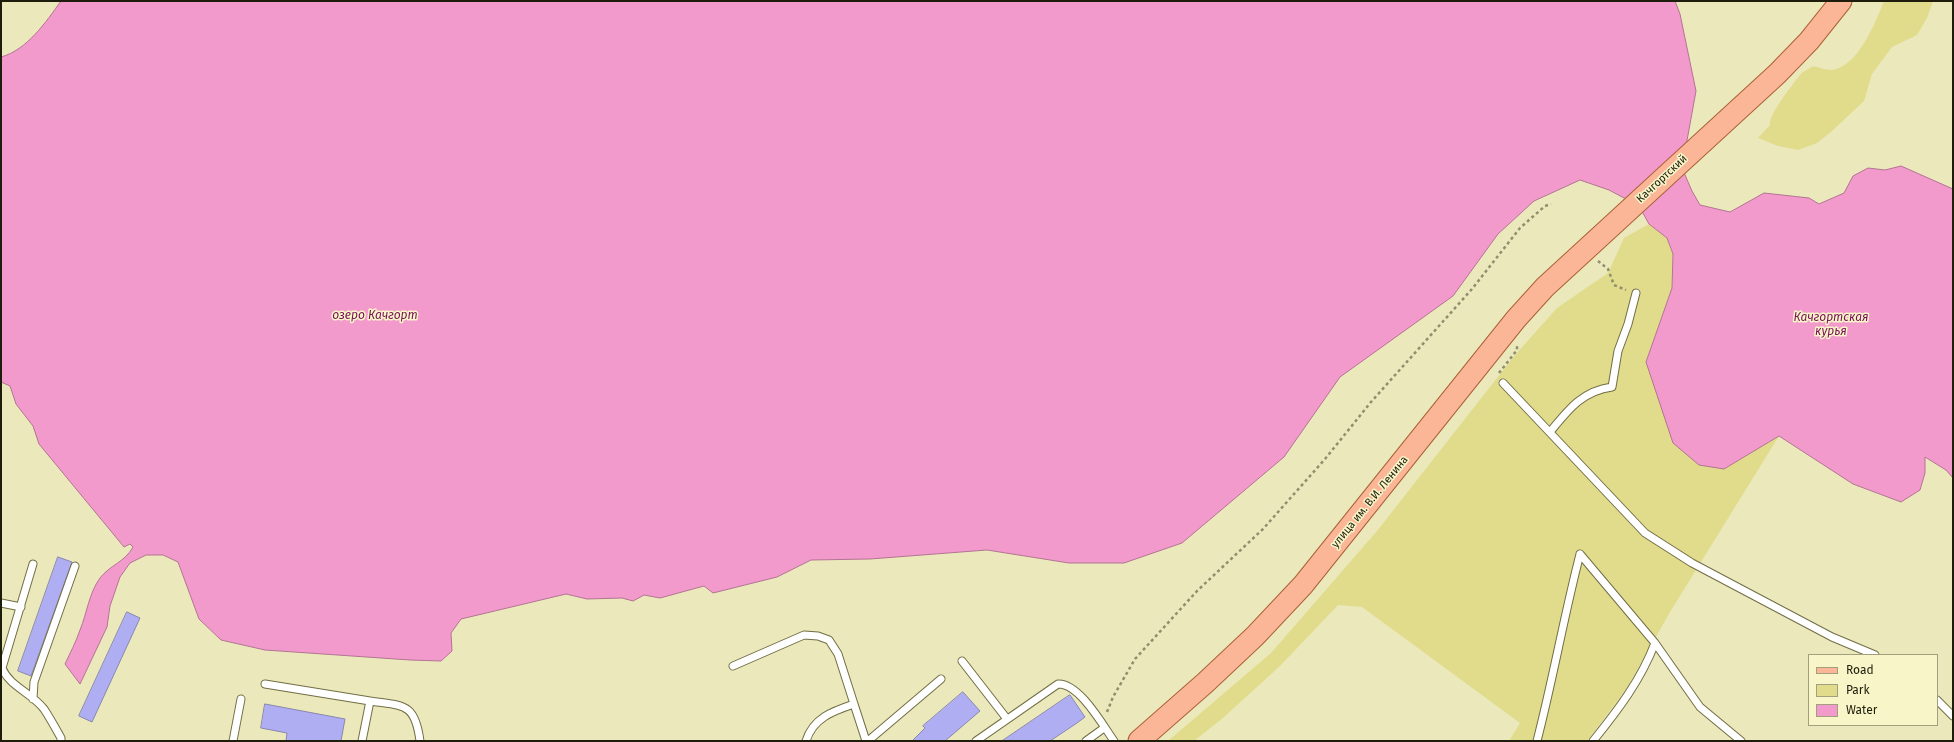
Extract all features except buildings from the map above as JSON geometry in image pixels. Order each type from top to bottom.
[{"type":"main road","name":"Качгортский","points":[[1590,253],[1809,41],[1831,16],[1841,1]]},
{"type":"main road","name":"улица им. В.И. Ленина","points":[[1139,741],[1205,683],[1255,636],[1303,585],[1516,319],[1545,287],[1590,253]]},
{"type":"lane","points":[[1550,432],[1575,403],[1598,389],[1612,387],[1618,351],[1628,324],[1636,293]]},
{"type":"lane","points":[[1503,382],[1645,533],[1699,567],[1832,637],[1873,654]]},
{"type":"lane","points":[[1537,741],[1551,687],[1564,616],[1580,554],[1656,643],[1700,707],[1741,741]]},
{"type":"lane","points":[[33,564],[2,668],[6,678],[34,699],[43,708],[61,738],[61,741]]},
{"type":"lane","points":[[34,699],[34,682],[75,566]]},
{"type":"lane","points":[[1,603],[20,607]]},
{"type":"lane","points":[[733,666],[804,635],[818,636],[829,640],[838,654],[867,741],[941,679]]},
{"type":"lane","points":[[1593,741],[1626,700],[1649,660],[1656,643]]},
{"type":"lane","points":[[962,661],[1006,719]]},
{"type":"lane","points":[[976,741],[1058,684],[1066,683],[1078,692],[1114,741]]},
{"type":"lane","points":[[266,684],[402,706],[409,709],[419,728],[420,741]]},
{"type":"lane","points":[[233,741],[241,699]]},
{"type":"lane","points":[[362,741],[370,701]]},
{"type":"lane","points":[[1938,701],[1953,716]]},
{"type":"lane","points":[[806,741],[817,722],[830,712],[854,704]]},
{"type":"lane","points":[[1086,741],[1104,728]]},
{"type":"path","points":[[1104,728],[1113,697],[1135,659],[1197,591],[1263,529],[1325,459],[1371,402],[1472,289],[1520,228],[1545,206],[1551,204]]},
{"type":"path","points":[[1590,253],[1608,269],[1614,285],[1636,293]]},
{"type":"path","points":[[1503,382],[1498,374],[1517,350],[1516,343]]},
{"type":"green space","points":[[1884,1],[1933,1],[1927,18],[1917,35],[1892,47],[1872,74],[1864,101],[1817,143],[1798,150],[1778,146],[1758,138],[1770,125],[1770,120],[1777,107],[1804,71],[1813,66],[1831,70],[1841,67],[1858,53],[1871,31]]},
{"type":"green space","points":[[1649,224],[1667,238],[1673,254],[1672,288],[1646,362],[1657,392],[1724,469],[1779,436],[1670,612],[1627,688],[1587,741],[1509,741],[1520,723],[1362,607],[1338,605],[1280,666],[1223,718],[1194,741],[1168,741],[1271,653],[1377,531],[1515,355],[1557,308],[1608,273],[1624,238]]},
{"type":"water","name":"озеро Качгорт","points":[[61,1],[1675,1],[1680,14],[1696,91],[1682,168],[1700,205],[1730,212],[1764,193],[1809,198],[1819,204],[1844,193],[1853,176],[1868,168],[1885,170],[1901,166],[1953,189],[1953,478],[1946,470],[1925,457],[1925,473],[1920,490],[1901,502],[1853,484],[1779,436],[1724,469],[1699,465],[1673,443],[1646,362],[1672,288],[1673,254],[1667,238],[1649,224],[1639,206],[1609,190],[1580,180],[1534,201],[1498,234],[1453,296],[1340,377],[1284,457],[1182,543],[1124,563],[1069,563],[987,550],[870,559],[811,560],[777,577],[713,593],[704,586],[660,598],[644,595],[633,601],[622,598],[587,599],[566,594],[461,619],[451,633],[452,651],[441,661],[265,650],[221,640],[199,619],[178,562],[163,555],[146,555],[130,563],[120,577],[110,606],[107,627],[80,684],[65,664],[75,643],[96,584],[108,570],[130,552],[133,547],[130,544],[124,547],[39,444],[33,426],[16,404],[10,386],[1,382],[1,57],[27,42],[42,26]]},
{"type":"water label","name":"Качгортская курья","points":[[1831,325]]}]
